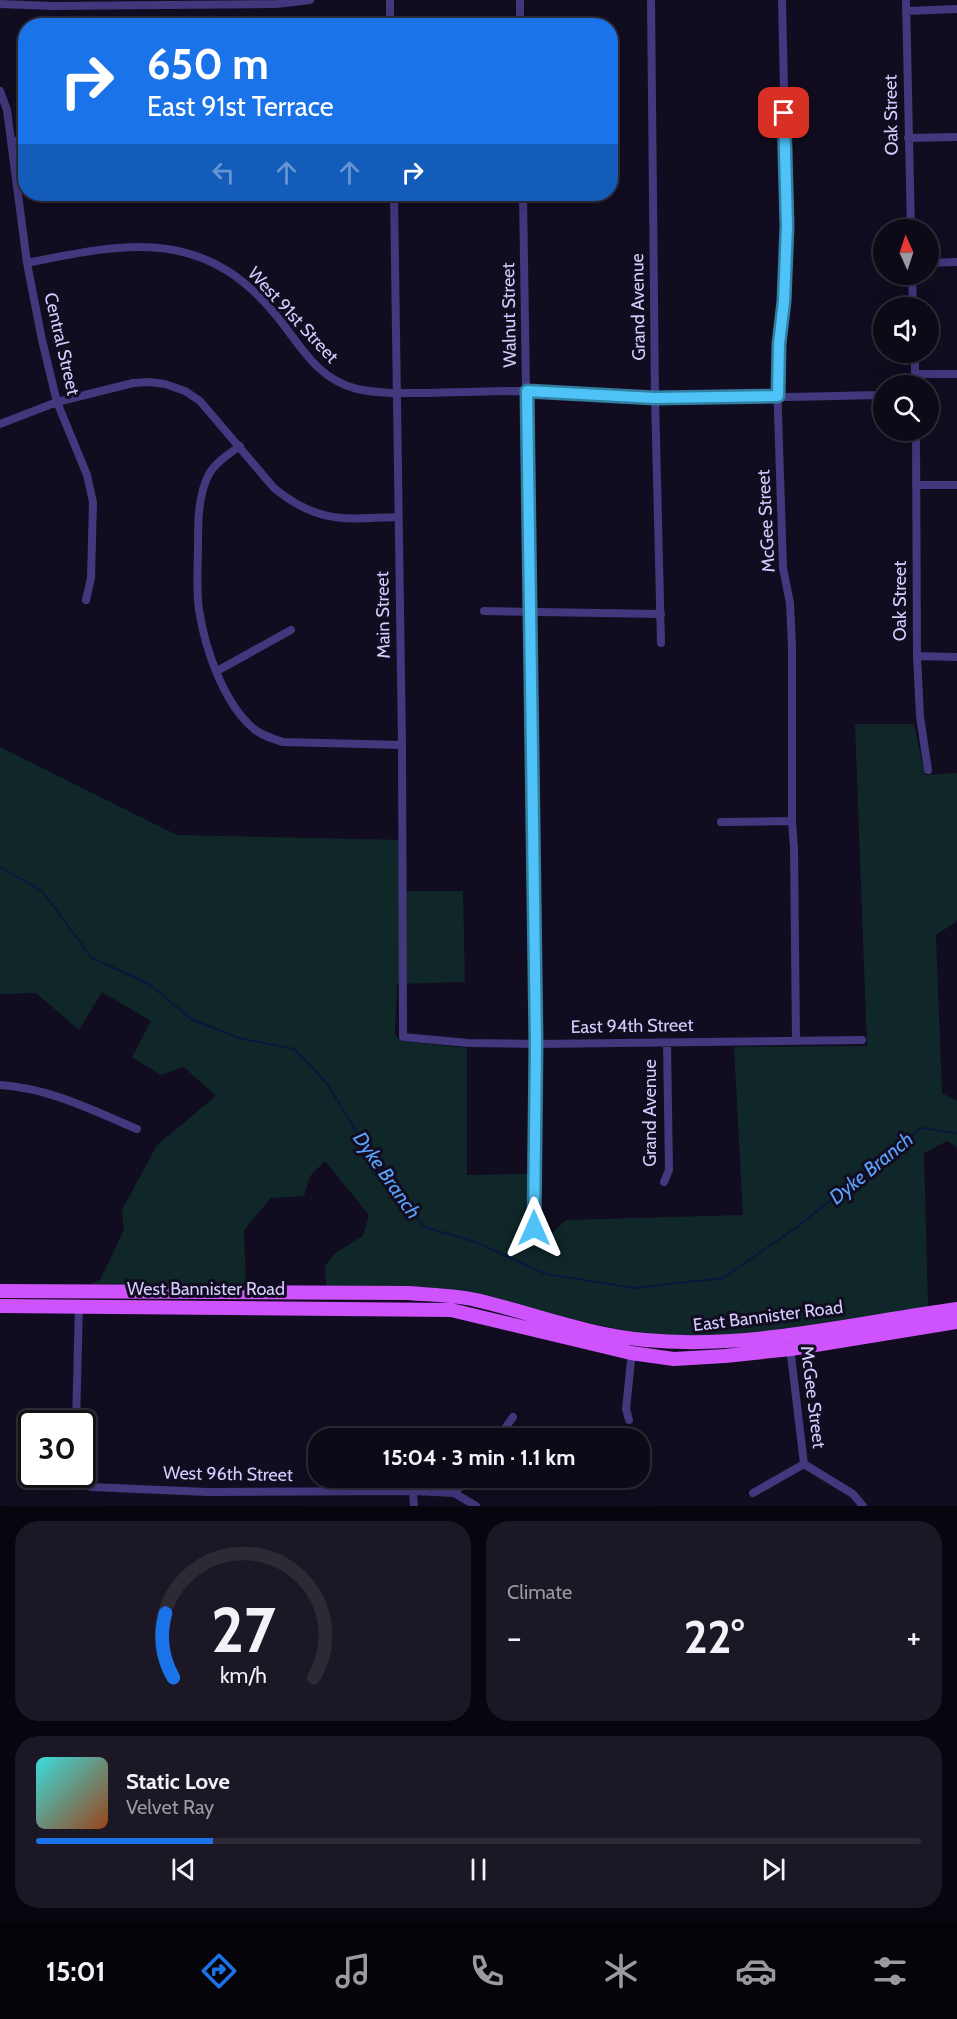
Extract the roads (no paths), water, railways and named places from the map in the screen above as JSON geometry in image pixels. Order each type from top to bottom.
[{"type":"main road","name":"West Bannister Road","points":[[0,1291],[408,1293]]},
{"type":"main road","name":"East Bannister Road","points":[[408,1293],[474,1300],[634,1339],[691,1344],[764,1338],[957,1309]]},
{"type":"main road","name":"West Bannister Road","points":[[0,1306],[411,1309]]},
{"type":"main road","name":"East Bannister Road","points":[[411,1309],[451,1310],[478,1315],[631,1353],[674,1359],[791,1348],[957,1322]]},
{"type":"street","points":[[0,4],[52,6],[277,4],[310,0]]},
{"type":"street","points":[[390,0],[390,18]]},
{"type":"street","points":[[520,0],[520,18]]},
{"type":"street","name":"Grand Avenue","points":[[651,0],[655,398],[661,643]]},
{"type":"street","name":"McGee Street","points":[[782,0],[787,226],[778,396],[783,568],[790,603],[792,646],[796,1041]]},
{"type":"street","name":"Oak Street","points":[[906,0],[910,219]]},
{"type":"street","points":[[906,11],[957,9]]},
{"type":"street","name":"Central Street","points":[[0,91],[7,110],[18,190]]},
{"type":"street","points":[[908,138],[957,137]]},
{"type":"street","points":[[12,141],[18,140]]},
{"type":"street","name":"Central Street","points":[[19,201],[27,263],[57,402],[87,476],[93,502],[91,578],[86,600]]},
{"type":"street","name":"Main Street","points":[[394,201],[402,745],[402,1037]]},
{"type":"street","name":"Walnut Street","points":[[523,201],[536,1044],[534,1228]]},
{"type":"street","name":"West 91st Street","points":[[27,263],[82,252],[143,246],[170,248],[198,256],[224,268],[248,285],[281,321],[313,364],[328,377],[359,389],[396,394],[527,391],[655,398],[873,395]]},
{"type":"street","points":[[939,263],[957,262]]},
{"type":"street","points":[[915,363],[915,374],[957,374]]},
{"type":"street","points":[[0,424],[57,402],[133,383],[165,384],[185,391],[200,401],[274,488],[289,500],[323,516],[341,519],[398,517]]},
{"type":"street","name":"Oak Street","points":[[916,441],[917,656],[920,716],[928,770]]},
{"type":"street","points":[[240,446],[220,460],[210,472],[202,491],[200,508],[199,609],[209,651],[228,694],[243,718],[256,730],[276,740],[402,745]]},
{"type":"street","points":[[916,485],[957,485]]},
{"type":"street","points":[[484,611],[661,614]]},
{"type":"street","points":[[217,671],[291,630]]},
{"type":"street","points":[[917,656],[957,657]]},
{"type":"street","points":[[721,822],[792,821]]},
{"type":"street","name":"East 94th Street","points":[[402,1037],[468,1043],[536,1044],[862,1040]]},
{"type":"street","name":"Grand Avenue","points":[[664,1182],[669,1170],[667,1043]]},
{"type":"street","points":[[0,1085],[39,1090],[137,1129]]},
{"type":"street","points":[[76,1410],[78,1291]]},
{"type":"street","name":"McGee Street","points":[[788,1334],[804,1464],[854,1494],[863,1506]]},
{"type":"street","points":[[629,1420],[626,1409],[634,1339]]},
{"type":"street","points":[[505,1428],[513,1417]]},
{"type":"street","points":[[753,1493],[804,1464]]},
{"type":"street","name":"West 96th Street","points":[[96,1487],[207,1492],[413,1491],[454,1493]]},
{"type":"street","points":[[459,1488],[454,1493],[476,1506]]},
{"type":"street","points":[[413,1491],[414,1506]]},
{"type":"waterway","name":"Dyke Branch","points":[[0,867],[42,891],[92,958],[149,984],[191,1019],[239,1038],[294,1049],[326,1082],[384,1177],[424,1227],[476,1242],[546,1274],[635,1288],[723,1278],[797,1227],[921,1128],[957,1133]]}]
